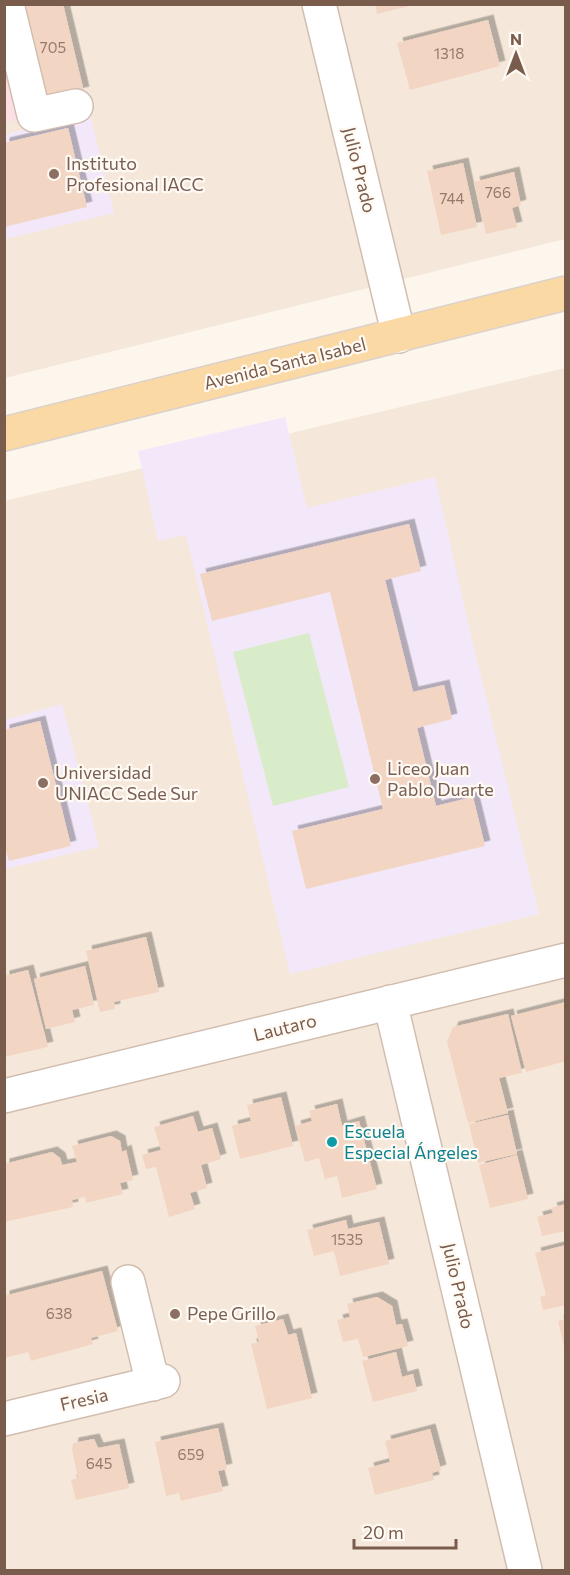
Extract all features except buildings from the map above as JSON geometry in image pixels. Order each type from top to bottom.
[{"type":"main road","name":"Avenida Santa Isabel","points":[[4,434],[566,293]]},
{"type":"street","points":[[7,4],[34,115],[76,106]]},
{"type":"street","name":"Julio Prado","points":[[319,4],[399,336]]},
{"type":"street","name":"Lautaro","points":[[4,1096],[566,960]]},
{"type":"street","name":"Julio Prado","points":[[390,1002],[525,1570]]},
{"type":"street","name":"Fresia","points":[[4,1419],[158,1382],[128,1282]]},
{"type":"shaded area","points":[[4,5],[565,5],[565,239],[5,378]]},
{"type":"shaded area","points":[[4,46],[23,118],[5,123],[4,123]]},
{"type":"shaded area","name":"Instituto Profesional IACC","points":[[90,114],[114,213],[5,239],[4,135]]},
{"type":"shaded area","points":[[565,368],[565,1570],[5,1570],[4,501]]},
{"type":"shaded area","name":"Liceo Juan Pablo Duarte","points":[[285,417],[307,508],[435,477],[539,914],[290,974],[186,535],[158,541],[138,451]]},
{"type":"shaded area","name":"Universidad UNIACC Sede Sur","points":[[62,704],[99,847],[5,869],[5,720]]},
{"type":"green space","points":[[309,633],[349,787],[273,806],[233,652]]},
{"type":"place","name":"Instituto Profesional IACC","points":[[54,174]]},
{"type":"place","name":"Liceo Juan Pablo Duarte","points":[[375,779]]},
{"type":"place","name":"Universidad UNIACC Sede Sur","points":[[43,783]]},
{"type":"place","name":"Escuela Especial Ángeles","points":[[332,1142]]},
{"type":"place","name":"Pepe Grillo","points":[[175,1314]]}]
